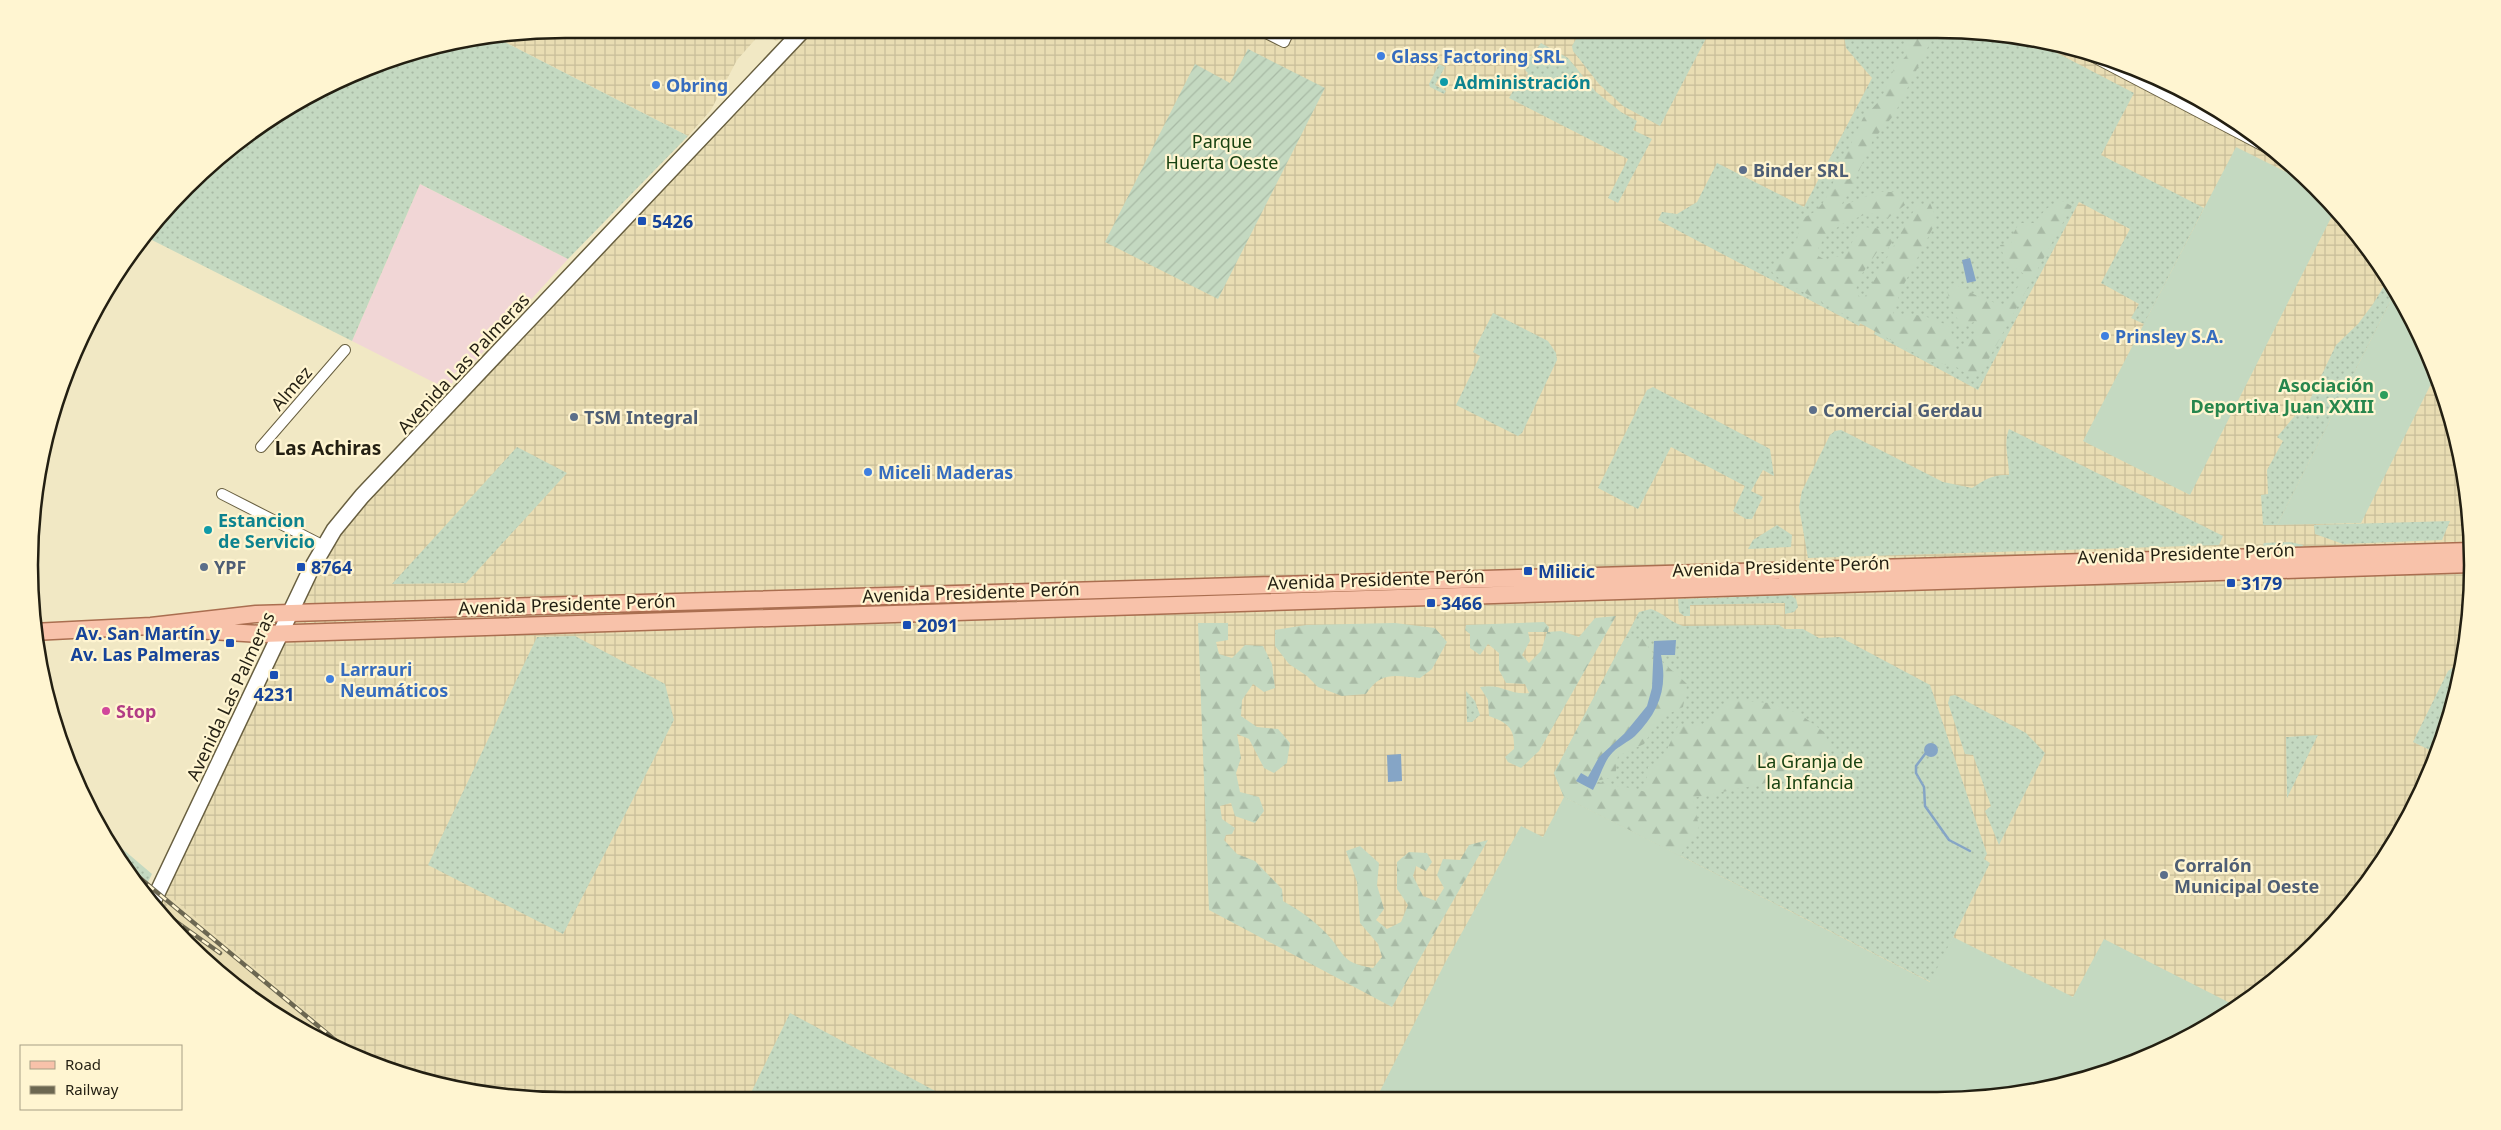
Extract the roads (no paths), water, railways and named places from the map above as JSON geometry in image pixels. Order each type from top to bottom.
[{"type":"main road","name":"Avenida Las Palmeras","points":[[155,897],[290,614],[334,530],[362,496],[795,38]]},
{"type":"main road","name":"Avenida Presidente Perón","points":[[151,626],[224,616],[2463,551]]},
{"type":"main road","name":"Avenida Presidente Perón","points":[[151,626],[230,634],[281,633],[2464,564]]},
{"type":"main road","points":[[42,632],[151,626]]},
{"type":"street","points":[[1276,38],[1284,42],[1286,38]]},
{"type":"street","points":[[2180,98],[2224,123]]},
{"type":"street","name":"Almez","points":[[261,447],[345,350]]},
{"type":"street","points":[[222,494],[324,546]]},
{"type":"water","points":[[1970,258],[1976,281],[1967,283],[1962,260]]},
{"type":"water","points":[[1676,640],[1675,655],[1661,655],[1663,667],[1662,689],[1656,709],[1650,718],[1635,736],[1615,750],[1610,756],[1593,790],[1576,781],[1581,773],[1588,777],[1599,757],[1625,733],[1647,706],[1652,688],[1654,641]]},
{"type":"water","points":[[1928,743],[1934,743],[1938,750],[1934,757],[1928,757],[1924,753],[1924,747]]},
{"type":"water","points":[[1401,754],[1402,781],[1388,782],[1387,755]]},
{"type":"waterway","points":[[1925,754],[1916,766],[1916,773],[1924,787],[1925,806],[1949,840],[1970,851]]},
{"type":"railway","points":[[143,880],[334,1039]]},
{"type":"railway","points":[[177,922],[220,953]]},
{"type":"place","name":"Glass Factoring SRL","points":[[1381,56]]},
{"type":"place","name":"Administración","points":[[1444,82]]},
{"type":"place","name":"Obring","points":[[656,85]]},
{"type":"place","name":"Binder SRL","points":[[1743,170]]},
{"type":"place","name":"5426","points":[[642,221]]},
{"type":"place","name":"Prinsley S.A.","points":[[2105,336]]},
{"type":"place","name":"Asociación Deportiva Juan XXIII","points":[[2384,395]]},
{"type":"place","name":"Comercial Gerdau","points":[[1813,410]]},
{"type":"place","name":"TSM Integral","points":[[574,417]]},
{"type":"place","name":"Miceli Maderas","points":[[868,472]]},
{"type":"place","name":"Estancion de Servicio","points":[[208,530]]},
{"type":"place","name":"YPF","points":[[204,567]]},
{"type":"place","name":"8764","points":[[301,567]]},
{"type":"place","name":"Milicic","points":[[1528,571]]},
{"type":"place","name":"3179","points":[[2231,583]]},
{"type":"place","name":"3466","points":[[1431,603]]},
{"type":"place","name":"2091","points":[[907,625]]},
{"type":"place","name":"Av. San Martín y Av. Las Palmeras","points":[[230,643]]},
{"type":"place","name":"4231","points":[[274,675]]},
{"type":"place","name":"Larrauri Neumáticos","points":[[330,679]]},
{"type":"place","name":"Stop","points":[[106,711]]},
{"type":"place","name":"Corralón Municipal Oeste","points":[[2164,875]]},
{"type":"district","name":"Las Achiras","points":[[328,448]]},
{"type":"park label","name":"Parque Huerta Oeste","points":[[1222,151]]},
{"type":"park label","name":"La Granja de la Infancia","points":[[1810,771]]}]
